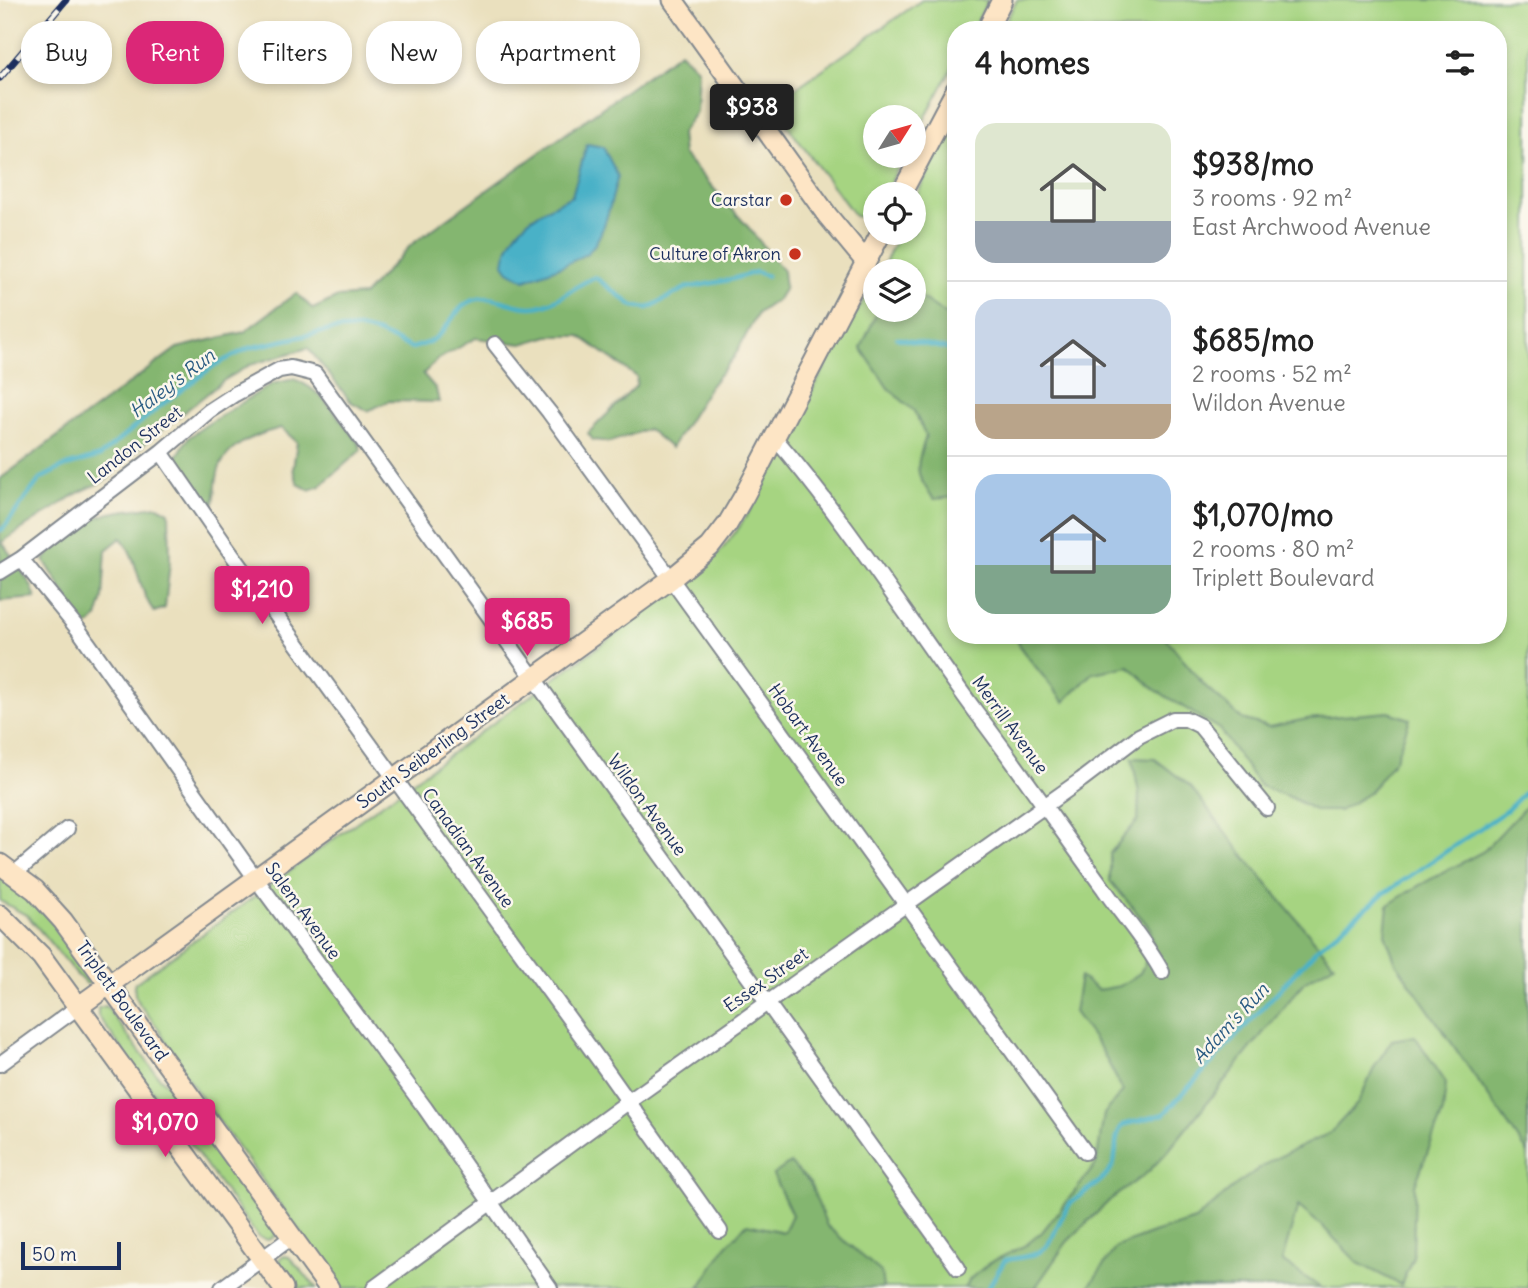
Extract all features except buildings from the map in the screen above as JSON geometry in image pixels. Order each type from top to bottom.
[{"type":"main road","points":[[673,0],[827,215],[864,259]]},
{"type":"main road","points":[[992,21],[1002,0]]},
{"type":"main road","points":[[907,182],[947,107]]},
{"type":"main road","name":"South Seiberling Street","points":[[78,1007],[707,551],[720,534],[774,437],[863,268]]},
{"type":"main road","name":"Triplett Boulevard","points":[[8,868],[36,890],[63,920],[329,1288]]},
{"type":"main road","points":[[0,915],[41,956],[283,1288]]},
{"type":"street","name":"Hobart Avenue","points":[[495,344],[549,412],[671,579],[1085,1152]]},
{"type":"street","name":"Landon Street","points":[[0,572],[21,559],[161,452],[209,411],[279,370],[303,370]]},
{"type":"street","name":"Wildon Avenue","points":[[303,370],[312,373],[323,384],[958,1268]]},
{"type":"street","name":"Merrill Avenue","points":[[774,437],[802,470],[1045,805],[1145,943],[1162,972]]},
{"type":"street","name":"Canadian Avenue","points":[[161,452],[720,1231]]},
{"type":"street","name":"Salem Avenue","points":[[21,559],[78,629],[256,879],[425,1108],[550,1288]]},
{"type":"street","name":"Essex Street","points":[[374,1288],[628,1102],[1139,736],[1167,721],[1186,719],[1200,726],[1267,808]]},
{"type":"street","points":[[8,868],[67,829]]},
{"type":"street","name":"South Seiberling Street","points":[[0,1064],[78,1007]]},
{"type":"street","points":[[222,1288],[292,1237]]},
{"type":"green space","points":[[922,0],[988,0],[978,21],[947,21],[947,77],[926,116],[926,105],[863,105],[863,168],[898,168],[891,182],[863,182],[863,217],[855,216],[775,109],[779,100]]},
{"type":"green space","points":[[1017,0],[1528,0],[1528,1288],[341,1288],[183,1072],[159,1029],[140,1005],[134,984],[701,572],[748,514],[822,372],[863,301],[863,322],[926,322],[926,259],[887,259],[893,245],[926,245],[926,182],[923,182],[947,132],[947,644],[1507,644],[1507,21],[1006,21]]},
{"type":"green space","points":[[680,52],[698,70],[696,112],[681,133],[683,154],[783,271],[785,288],[778,299],[758,313],[734,357],[710,386],[671,448],[648,429],[610,442],[593,440],[588,433],[636,386],[637,377],[580,336],[549,336],[522,344],[476,338],[437,360],[423,374],[436,389],[439,402],[389,401],[368,411],[351,402],[308,348],[250,365],[223,381],[122,462],[108,479],[78,493],[2,542],[31,585],[36,598],[0,601],[0,479],[177,348],[244,332],[296,293],[313,309],[338,297],[364,295],[412,244],[635,84],[640,84],[640,81]]},
{"type":"green space","points":[[926,301],[947,315],[947,498],[934,499],[922,482],[918,469],[926,436],[914,411],[888,388],[861,348],[873,322],[926,322]]},
{"type":"green space","points":[[294,379],[314,390],[322,398],[359,443],[361,450],[320,486],[309,490],[298,484],[293,469],[297,442],[281,428],[260,434],[240,444],[225,458],[217,478],[213,506],[207,510],[183,475],[176,458],[188,438],[272,384]]},
{"type":"green space","points":[[158,506],[169,512],[170,562],[165,608],[154,612],[148,603],[131,555],[121,538],[106,550],[103,598],[97,618],[85,626],[44,560],[70,533],[94,518]]},
{"type":"green space","points":[[1019,644],[1170,644],[1204,685],[1242,719],[1269,727],[1307,719],[1389,712],[1410,719],[1396,758],[1369,793],[1339,811],[1316,811],[1260,786],[1219,729],[1154,689],[1129,666],[1093,673],[1064,702]]},
{"type":"green space","points":[[1132,758],[1155,759],[1190,786],[1334,964],[1304,982],[1168,1151],[1148,1172],[1110,1200],[1067,1242],[1035,1288],[964,1288],[970,1279],[989,1263],[1026,1245],[1042,1232],[1076,1190],[1096,1164],[1104,1114],[1123,1091],[1101,1049],[1074,1012],[1080,977],[1098,990],[1120,986],[1140,973],[1153,946],[1150,928],[1110,881],[1110,853],[1138,820],[1139,793]]},
{"type":"green space","points":[[1528,804],[1528,1153],[1396,963],[1385,934],[1388,905],[1484,851]]},
{"type":"green space","points":[[0,873],[32,897],[59,929],[92,975],[93,979],[88,984],[76,974],[28,916],[0,901]]},
{"type":"green space","points":[[106,1006],[158,1076],[181,1096],[277,1231],[274,1237],[268,1240],[258,1237],[98,1016],[98,1008]]},
{"type":"green space","points":[[1415,1036],[1446,1083],[1443,1112],[1415,1185],[1413,1257],[1401,1285],[1358,1263],[1298,1206],[1282,1261],[1321,1288],[1088,1288],[1116,1247],[1195,1220],[1237,1184],[1272,1160],[1330,1133],[1358,1103],[1375,1066],[1392,1040]]},
{"type":"green space","points":[[790,1163],[810,1183],[827,1226],[881,1272],[883,1288],[699,1288],[726,1246],[747,1224],[784,1232],[792,1215],[773,1175]]},
{"type":"green space","points":[[289,1257],[317,1288],[296,1288],[278,1266],[279,1259]]},
{"type":"water","points":[[587,144],[603,147],[618,176],[607,218],[598,238],[587,253],[565,265],[525,280],[509,271],[504,264],[512,239],[528,221],[572,196]]},
{"type":"waterway","name":"Haley's Run","points":[[0,530],[40,479],[63,467],[100,456],[215,365],[249,348],[331,330],[358,328],[378,333],[412,348],[437,337],[468,302],[489,298],[525,307],[541,306],[595,277],[633,306],[648,308],[686,288],[756,272],[767,276]]},
{"type":"waterway","name":"Haley's Run","points":[[897,338],[947,349]]},
{"type":"waterway","name":"Adam's Run","points":[[988,1288],[1005,1260],[1034,1254],[1046,1246],[1071,1203],[1108,1173],[1114,1162],[1118,1135],[1123,1125],[1164,1114],[1318,948],[1382,895],[1507,810],[1528,789]]},
{"type":"railway","points":[[0,78],[66,0]]},
{"type":"place","name":"Carstar","points":[[786,200]]},
{"type":"place","name":"Culture of Akron","points":[[795,254]]}]
